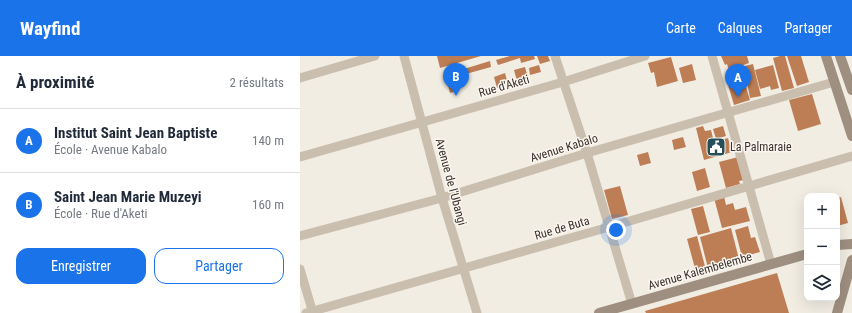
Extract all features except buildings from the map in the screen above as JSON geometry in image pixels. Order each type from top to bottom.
[{"type":"street","points":[[300,78],[375,56]]},
{"type":"street","name":"Avenue de l'Ubangi","points":[[404,56],[442,198],[477,313]]},
{"type":"street","points":[[555,56],[587,153],[632,304]]},
{"type":"street","name":"Rue d'Aketi","points":[[300,156],[563,82],[646,56]]},
{"type":"street","points":[[712,56],[772,264]]},
{"type":"street","points":[[826,56],[852,136]]},
{"type":"street","points":[[840,56],[850,78],[852,90]]},
{"type":"street","name":"Avenue Kabalo","points":[[300,236],[442,198],[587,153],[834,82]]},
{"type":"street","name":"Rue de Buta","points":[[310,312],[609,228],[852,156]]},
{"type":"street","points":[[840,245],[852,244]]},
{"type":"street","name":"Avenue Kalembelembe","points":[[599,313],[804,255]]},
{"type":"street","points":[[838,313],[852,260]]},
{"type":"street","points":[[300,269],[310,312]]},
{"type":"place","name":"Saint Jean Marie Muzeyi","points":[[456,96]]},
{"type":"place","name":"Institut Saint Jean Baptiste","points":[[738,97]]},
{"type":"place","name":"La Palmaraie","points":[[716,147]]}]
